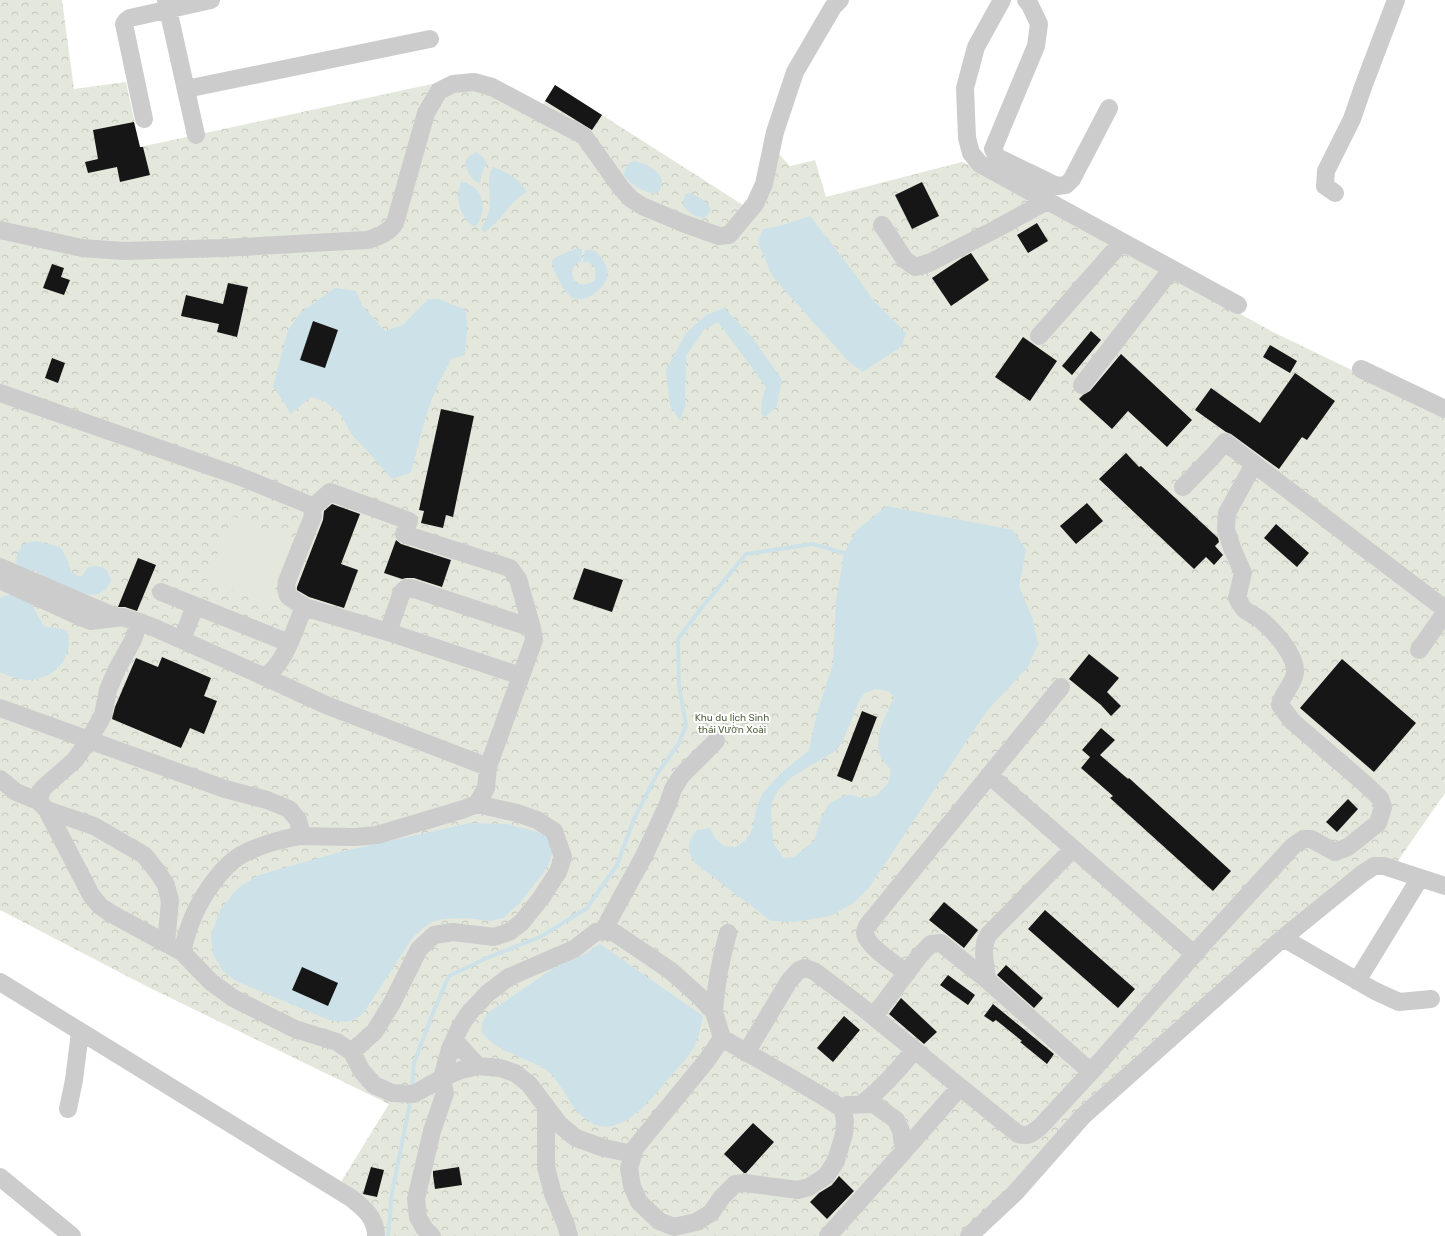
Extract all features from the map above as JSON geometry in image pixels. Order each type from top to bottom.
[{"type":"street","points":[[144,119],[124,24],[130,18],[167,5],[211,0]]},
{"type":"street","points":[[0,230],[82,248],[124,251],[223,248],[367,240],[389,230],[395,223],[426,113],[439,90],[453,84],[474,82],[492,86],[584,136],[621,188],[631,199],[642,206],[692,227],[719,236],[729,235],[756,204],[764,184],[775,132],[795,72],[833,7],[840,0]]},
{"type":"street","points":[[1002,0],[976,47],[965,88],[967,138],[971,153],[980,164],[1171,270],[1238,305]]},
{"type":"street","points":[[1026,0],[1039,24],[1036,46],[993,149],[997,157],[1057,186],[1066,184],[1072,179],[1109,108]]},
{"type":"street","points":[[1334,193],[1325,186],[1326,171],[1352,119],[1396,0]]},
{"type":"street","points":[[167,5],[196,135]]},
{"type":"street","points":[[186,90],[430,39]]},
{"type":"street","points":[[882,225],[905,260],[915,267],[930,263],[1047,201]]},
{"type":"street","points":[[1039,336],[1122,242]]},
{"type":"street","points":[[1082,385],[1171,270]]},
{"type":"street","points":[[1361,369],[1445,409]]},
{"type":"street","points":[[0,393],[241,477],[303,501],[310,505],[313,516],[287,581],[286,588],[288,596],[304,607],[388,632],[521,676]]},
{"type":"street","points":[[1182,487],[1213,456],[1224,442],[1445,609]]},
{"type":"street","points":[[746,1053],[789,980],[799,970],[806,968],[814,971],[874,1016],[1018,1134],[1024,1136],[1031,1134],[1040,1127],[1091,1072],[1194,954],[1293,846],[1303,839],[1311,839],[1335,852],[1348,847],[1378,823],[1383,807],[1380,798],[1292,721],[1280,705],[1281,698],[1290,685],[1295,672],[1294,664],[1280,639],[1262,620],[1244,609],[1237,598],[1243,573],[1232,548],[1226,528],[1227,513],[1254,464]]},
{"type":"street","points":[[312,508],[330,492],[409,520],[404,534],[510,568],[518,579],[534,640],[524,664],[488,767],[486,788],[478,804]]},
{"type":"street","points":[[0,567],[116,617]]},
{"type":"street","points":[[0,580],[91,621],[122,617],[139,622],[326,704],[488,767]]},
{"type":"street","points":[[388,632],[402,592],[406,588],[411,588],[532,628]]},
{"type":"street","points":[[161,592],[289,643]]},
{"type":"street","points":[[182,640],[195,606]]},
{"type":"street","points":[[265,677],[271,673],[285,653],[304,607]]},
{"type":"street","points":[[1419,650],[1445,613]]},
{"type":"street","points":[[139,622],[133,640],[108,690],[103,715],[89,740],[76,760],[44,788],[43,805],[91,894],[100,906],[152,937],[182,952],[211,982],[232,998],[295,1028],[337,1042],[352,1052],[361,1070],[374,1085],[392,1093],[414,1094],[442,1078],[461,1070],[478,1066],[500,1068],[515,1073],[529,1084],[559,1124],[576,1138],[604,1148],[633,1154]]},
{"type":"street","points":[[907,973],[876,948],[868,939],[865,933],[867,926],[1061,687]]},
{"type":"street","points":[[0,708],[225,789],[267,800],[289,809],[299,824],[299,836]]},
{"type":"street","points":[[603,930],[644,856],[668,804],[673,789],[682,775],[716,741]]},
{"type":"street","points":[[989,775],[1194,954]]},
{"type":"street","points":[[0,780],[16,792],[94,826],[144,855],[166,885],[170,901],[166,943]]},
{"type":"street","points":[[182,952],[192,918],[208,888],[226,868],[241,855],[280,839],[299,836],[355,837],[377,835],[478,804],[524,815],[537,820],[554,831],[563,857],[558,872],[522,922],[509,932],[494,936],[453,932],[434,935],[418,949],[392,1003],[375,1031],[352,1052]]},
{"type":"street","points":[[987,980],[984,948],[985,940],[989,934],[1073,848]]},
{"type":"street","points":[[969,1236],[1015,1193],[1083,1116],[1283,938],[1374,866],[1384,866],[1445,886]]},
{"type":"street","points":[[1357,981],[1420,878]]},
{"type":"street","points":[[432,1236],[424,1228],[418,1217],[416,1199],[432,1131],[445,1093],[442,1078],[450,1049],[460,1027],[469,1013],[488,993],[510,977],[574,949],[596,932],[603,930],[615,933],[671,971],[699,996],[714,1012]]},
{"type":"street","points":[[722,1038],[707,1060],[635,1148],[633,1154],[629,1168],[632,1186],[639,1202],[660,1229],[696,1222],[711,1213],[722,1197],[735,1184],[745,1183],[798,1190],[809,1187],[826,1176],[836,1161],[844,1134],[846,1121],[843,1109],[722,1038],[714,1012],[720,962],[728,933]]},
{"type":"street","points":[[1283,938],[1375,991],[1399,1002],[1431,999]]},
{"type":"street","points":[[874,1016],[920,955],[931,944],[941,943],[987,980],[1091,1072]]},
{"type":"street","points":[[0,982],[351,1198],[369,1213],[376,1229],[376,1236]]},
{"type":"street","points":[[68,1109],[74,1080],[80,1032]]},
{"type":"street","points":[[454,1040],[478,1066]]},
{"type":"street","points":[[862,1104],[879,1091],[900,1070],[914,1050]]},
{"type":"street","points":[[828,1236],[960,1087]]},
{"type":"street","points":[[843,1109],[847,1105],[874,1104],[896,1120],[901,1131],[904,1151]]},
{"type":"street","points":[[546,1106],[546,1167],[553,1194],[566,1225],[568,1236]]},
{"type":"street","points":[[0,1177],[72,1236]]},
{"type":"green space","name":"Khu du lịch Sinh thái Vườn Xoài","points":[[0,0],[62,0],[74,89],[126,82],[140,147],[455,79],[541,107],[555,85],[754,212],[776,151],[790,166],[815,160],[826,197],[962,162],[976,167],[1271,331],[1445,415],[1445,793],[1395,865],[1386,861],[1050,1147],[962,1236],[382,1236],[339,1185],[389,1104],[150,988],[0,910]]},
{"type":"green space","points":[[233,516],[295,541],[268,605],[207,580]]},
{"type":"shaded area","points":[[476,152],[483,157],[487,163],[483,169],[480,183],[474,180],[470,175],[465,162],[468,157]]},
{"type":"shaded area","points":[[635,161],[655,170],[661,177],[662,181],[660,190],[655,194],[638,188],[624,175],[625,169],[629,163]]},
{"type":"shaded area","points":[[493,167],[512,176],[527,192],[520,196],[491,227],[484,232],[481,229],[490,208],[489,185],[490,172]]},
{"type":"shaded area","points":[[461,182],[469,184],[475,188],[482,200],[482,214],[475,227],[468,221],[460,209],[458,194]]},
{"type":"shaded area","points":[[690,193],[697,196],[707,204],[711,210],[705,218],[692,214],[683,205],[685,194]]},
{"type":"shaded area","points":[[810,216],[874,301],[906,333],[902,346],[863,372],[849,362],[772,276],[758,242],[763,229],[776,227]]},
{"type":"shaded area","points":[[575,249],[582,249],[581,261],[573,267],[572,270],[572,276],[575,282],[586,284],[595,280],[596,273],[594,267],[590,263],[583,262],[585,250],[595,251],[598,253],[605,263],[608,274],[605,283],[597,292],[592,296],[581,299],[575,299],[567,293],[557,277],[552,263],[552,260],[556,257]]},
{"type":"shaded area","points":[[335,288],[356,291],[362,305],[385,331],[403,325],[428,299],[438,299],[466,310],[467,330],[465,355],[451,359],[439,383],[426,415],[411,472],[392,479],[351,434],[342,416],[326,402],[311,397],[291,414],[273,386],[288,330],[301,312]]},
{"type":"shaded area","points":[[724,308],[753,338],[782,380],[777,406],[765,417],[761,414],[762,400],[766,387],[718,322],[704,330],[686,356],[685,406],[680,421],[670,406],[666,370],[686,333],[706,315]]},
{"type":"shaded area","points":[[887,506],[1013,530],[1026,550],[1019,586],[1033,620],[1038,644],[1028,667],[986,712],[868,889],[852,904],[830,916],[795,922],[771,921],[695,863],[690,853],[689,846],[691,839],[697,830],[710,828],[715,838],[724,846],[736,847],[746,840],[752,830],[757,806],[763,793],[780,774],[809,750],[817,713],[833,664],[836,602],[844,553],[857,530]],"holes":[[[875,689],[888,691],[894,697],[882,725],[878,740],[880,755],[891,770],[888,783],[876,796],[863,798],[845,795],[829,804],[822,816],[814,841],[794,857],[783,858],[773,842],[771,814],[772,802],[778,790],[792,777],[837,750],[843,740],[860,699],[864,694]]]},
{"type":"shaded area","points":[[36,541],[60,547],[66,557],[71,572],[78,576],[82,576],[88,567],[97,566],[106,569],[111,581],[106,589],[100,593],[94,595],[82,594],[52,584],[37,571],[20,568],[16,562],[20,549],[27,543]]},
{"type":"shaded area","points":[[15,593],[31,599],[35,611],[46,627],[58,628],[67,631],[69,640],[68,648],[63,662],[52,673],[44,677],[31,680],[22,679],[0,672],[0,598]]},
{"type":"shaded area","points":[[470,823],[506,824],[538,832],[549,838],[553,850],[550,861],[544,872],[520,903],[503,918],[490,921],[467,918],[443,919],[432,922],[422,929],[413,937],[363,1014],[354,1019],[343,1022],[329,1020],[236,981],[222,970],[213,954],[211,934],[221,909],[238,888],[259,875],[340,852]]},
{"type":"shaded area","points":[[600,944],[703,1016],[696,1043],[691,1052],[645,1105],[625,1121],[613,1126],[602,1126],[590,1122],[577,1111],[552,1075],[545,1069],[498,1047],[482,1033],[482,1022],[489,1012],[554,968],[587,953]]},
{"type":"building","points":[[555,85],[602,115],[592,130],[545,101]]},
{"type":"building","points":[[134,122],[140,147],[143,147],[150,175],[120,182],[117,167],[88,173],[85,162],[98,159],[93,130]]},
{"type":"building","points":[[922,182],[939,216],[912,229],[895,195]]},
{"type":"building","points":[[1037,223],[1048,241],[1028,253],[1017,235]]},
{"type":"building","points":[[971,253],[989,280],[951,306],[932,278]]},
{"type":"building","points":[[52,264],[64,268],[61,277],[70,280],[64,295],[43,288]]},
{"type":"building","points":[[228,283],[248,287],[237,337],[217,332],[219,324],[181,316],[186,295],[223,304]]},
{"type":"building","points":[[313,321],[338,330],[325,368],[300,360]]},
{"type":"building","points":[[1091,331],[1101,340],[1072,375],[1062,366]]},
{"type":"building","points":[[1023,337],[1057,361],[1030,401],[995,377]]},
{"type":"building","points":[[1270,345],[1297,361],[1290,373],[1263,357]]},
{"type":"building","points":[[1121,354],[1192,420],[1167,447],[1128,411],[1112,429],[1079,399],[1090,391]]},
{"type":"building","points":[[52,358],[65,363],[58,383],[45,378]]},
{"type":"building","points":[[1295,373],[1335,401],[1307,440],[1302,437],[1279,469],[1195,410],[1211,388],[1260,423]]},
{"type":"building","points":[[441,409],[474,416],[453,517],[446,515],[443,528],[421,523],[424,511],[419,510]]},
{"type":"building","points":[[1126,453],[1139,467],[1141,466],[1218,538],[1219,542],[1215,546],[1223,555],[1214,565],[1206,557],[1194,569],[1099,479]]},
{"type":"building","points":[[1087,503],[1103,521],[1076,544],[1060,526]]},
{"type":"building","points":[[332,504],[360,514],[341,564],[358,570],[344,608],[309,597],[297,590],[323,520],[324,511]]},
{"type":"building","points":[[1276,524],[1309,553],[1297,567],[1264,538]]},
{"type":"building","points":[[396,540],[401,544],[451,560],[442,587],[414,578],[402,579],[384,573]]},
{"type":"building","points":[[138,558],[156,565],[137,611],[125,607],[118,607]]},
{"type":"building","points":[[584,568],[623,580],[612,612],[573,599]]},
{"type":"building","points":[[1089,654],[1119,678],[1107,692],[1121,706],[1111,716],[1101,705],[1069,679]]},
{"type":"building","points":[[162,657],[211,678],[204,696],[217,701],[204,734],[190,728],[181,748],[112,719],[115,707],[136,658],[158,667]]},
{"type":"building","points":[[1342,659],[1416,723],[1374,772],[1300,708]]},
{"type":"building","points":[[862,711],[877,717],[852,782],[837,776]]},
{"type":"building","points":[[1101,728],[1115,740],[1100,755],[1128,779],[1129,778],[1231,871],[1213,891],[1110,798],[1113,796],[1081,768],[1090,757],[1082,750]]},
{"type":"building","points":[[1348,799],[1358,809],[1337,832],[1326,822]]},
{"type":"building","points":[[944,902],[978,930],[964,948],[929,920]]},
{"type":"building","points":[[1045,910],[1135,989],[1118,1008],[1028,929]]},
{"type":"building","points":[[1006,965],[1043,998],[1034,1008],[997,975]]},
{"type":"building","points":[[302,967],[338,983],[328,1006],[292,990]]},
{"type":"building","points":[[948,975],[975,995],[968,1005],[940,985]]},
{"type":"building","points":[[901,998],[937,1032],[924,1044],[889,1014]]},
{"type":"building","points":[[993,1004],[1054,1054],[1047,1064],[996,1020],[993,1022],[984,1016]]},
{"type":"building","points":[[844,1016],[860,1030],[833,1062],[817,1048]]},
{"type":"building","points":[[753,1123],[774,1142],[746,1173],[744,1173],[724,1154]]},
{"type":"building","points":[[371,1167],[384,1170],[377,1197],[363,1194]]},
{"type":"building","points":[[459,1167],[462,1185],[435,1189],[433,1171]]},
{"type":"building","points":[[839,1176],[854,1191],[827,1219],[810,1202],[819,1193],[832,1185]]},
{"type":"waterway","points":[[412,1090],[414,1063],[434,1010],[449,976],[487,958],[540,937],[587,908],[617,865],[634,819],[657,774],[679,743],[686,725],[679,686],[678,639],[699,611],[746,554],[813,544],[844,553]]},
{"type":"waterway","points":[[388,1236],[392,1193],[411,1098]]}]
